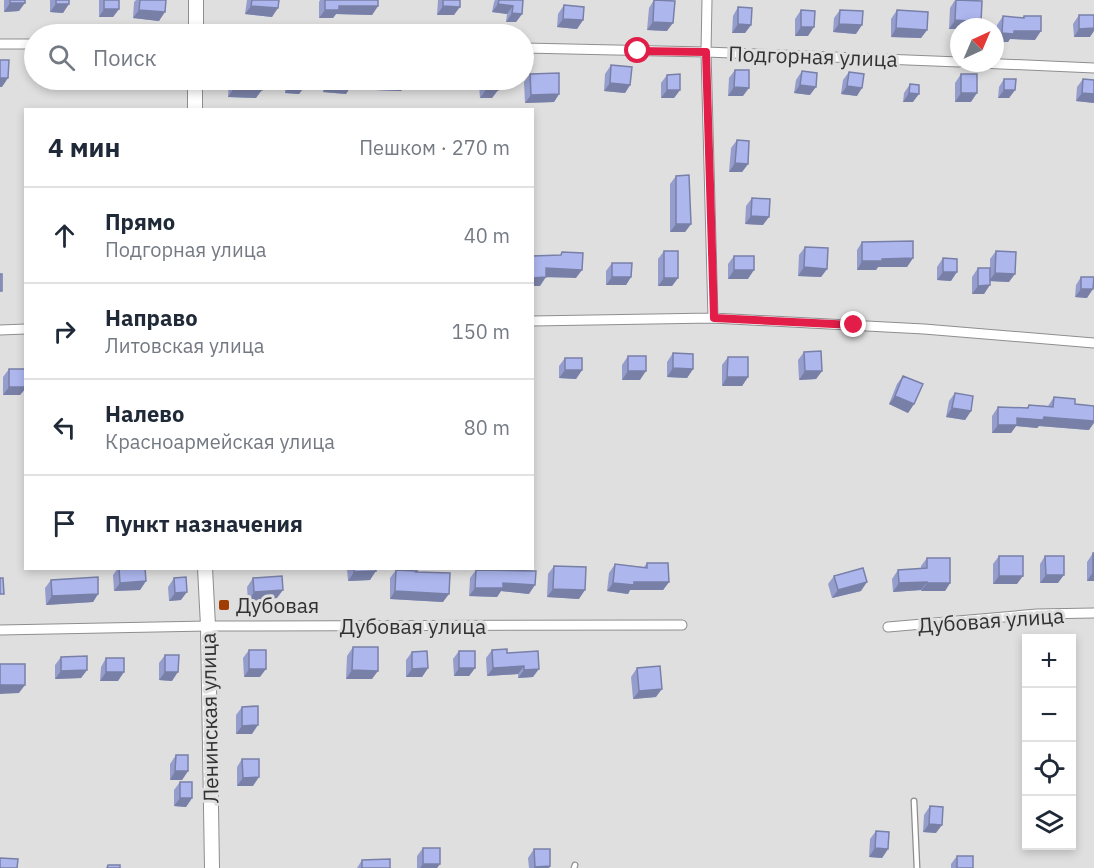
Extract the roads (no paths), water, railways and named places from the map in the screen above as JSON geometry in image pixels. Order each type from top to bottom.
[{"type":"main road","points":[[196,0],[196,24]]},
{"type":"main road","points":[[195,90],[195,108]]},
{"type":"main road","name":"Ленинская улица","points":[[205,570],[212,868]]},
{"type":"street","points":[[707,0],[706,52],[714,318]]},
{"type":"street","points":[[0,44],[24,44]]},
{"type":"street","name":"Подгорная улица","points":[[534,48],[950,62]]},
{"type":"street","points":[[1004,64],[1094,68]]},
{"type":"street","points":[[534,321],[714,318],[924,329],[1094,343]]},
{"type":"street","points":[[0,330],[24,330]]},
{"type":"street","name":"Дубовая улица","points":[[888,627],[1037,614],[1094,613]]},
{"type":"street","name":"Дубовая улица","points":[[0,630],[208,626],[682,625]]},
{"type":"lane","points":[[914,801],[917,868]]},
{"type":"place","name":"Дубовая","points":[[224,605]]}]
